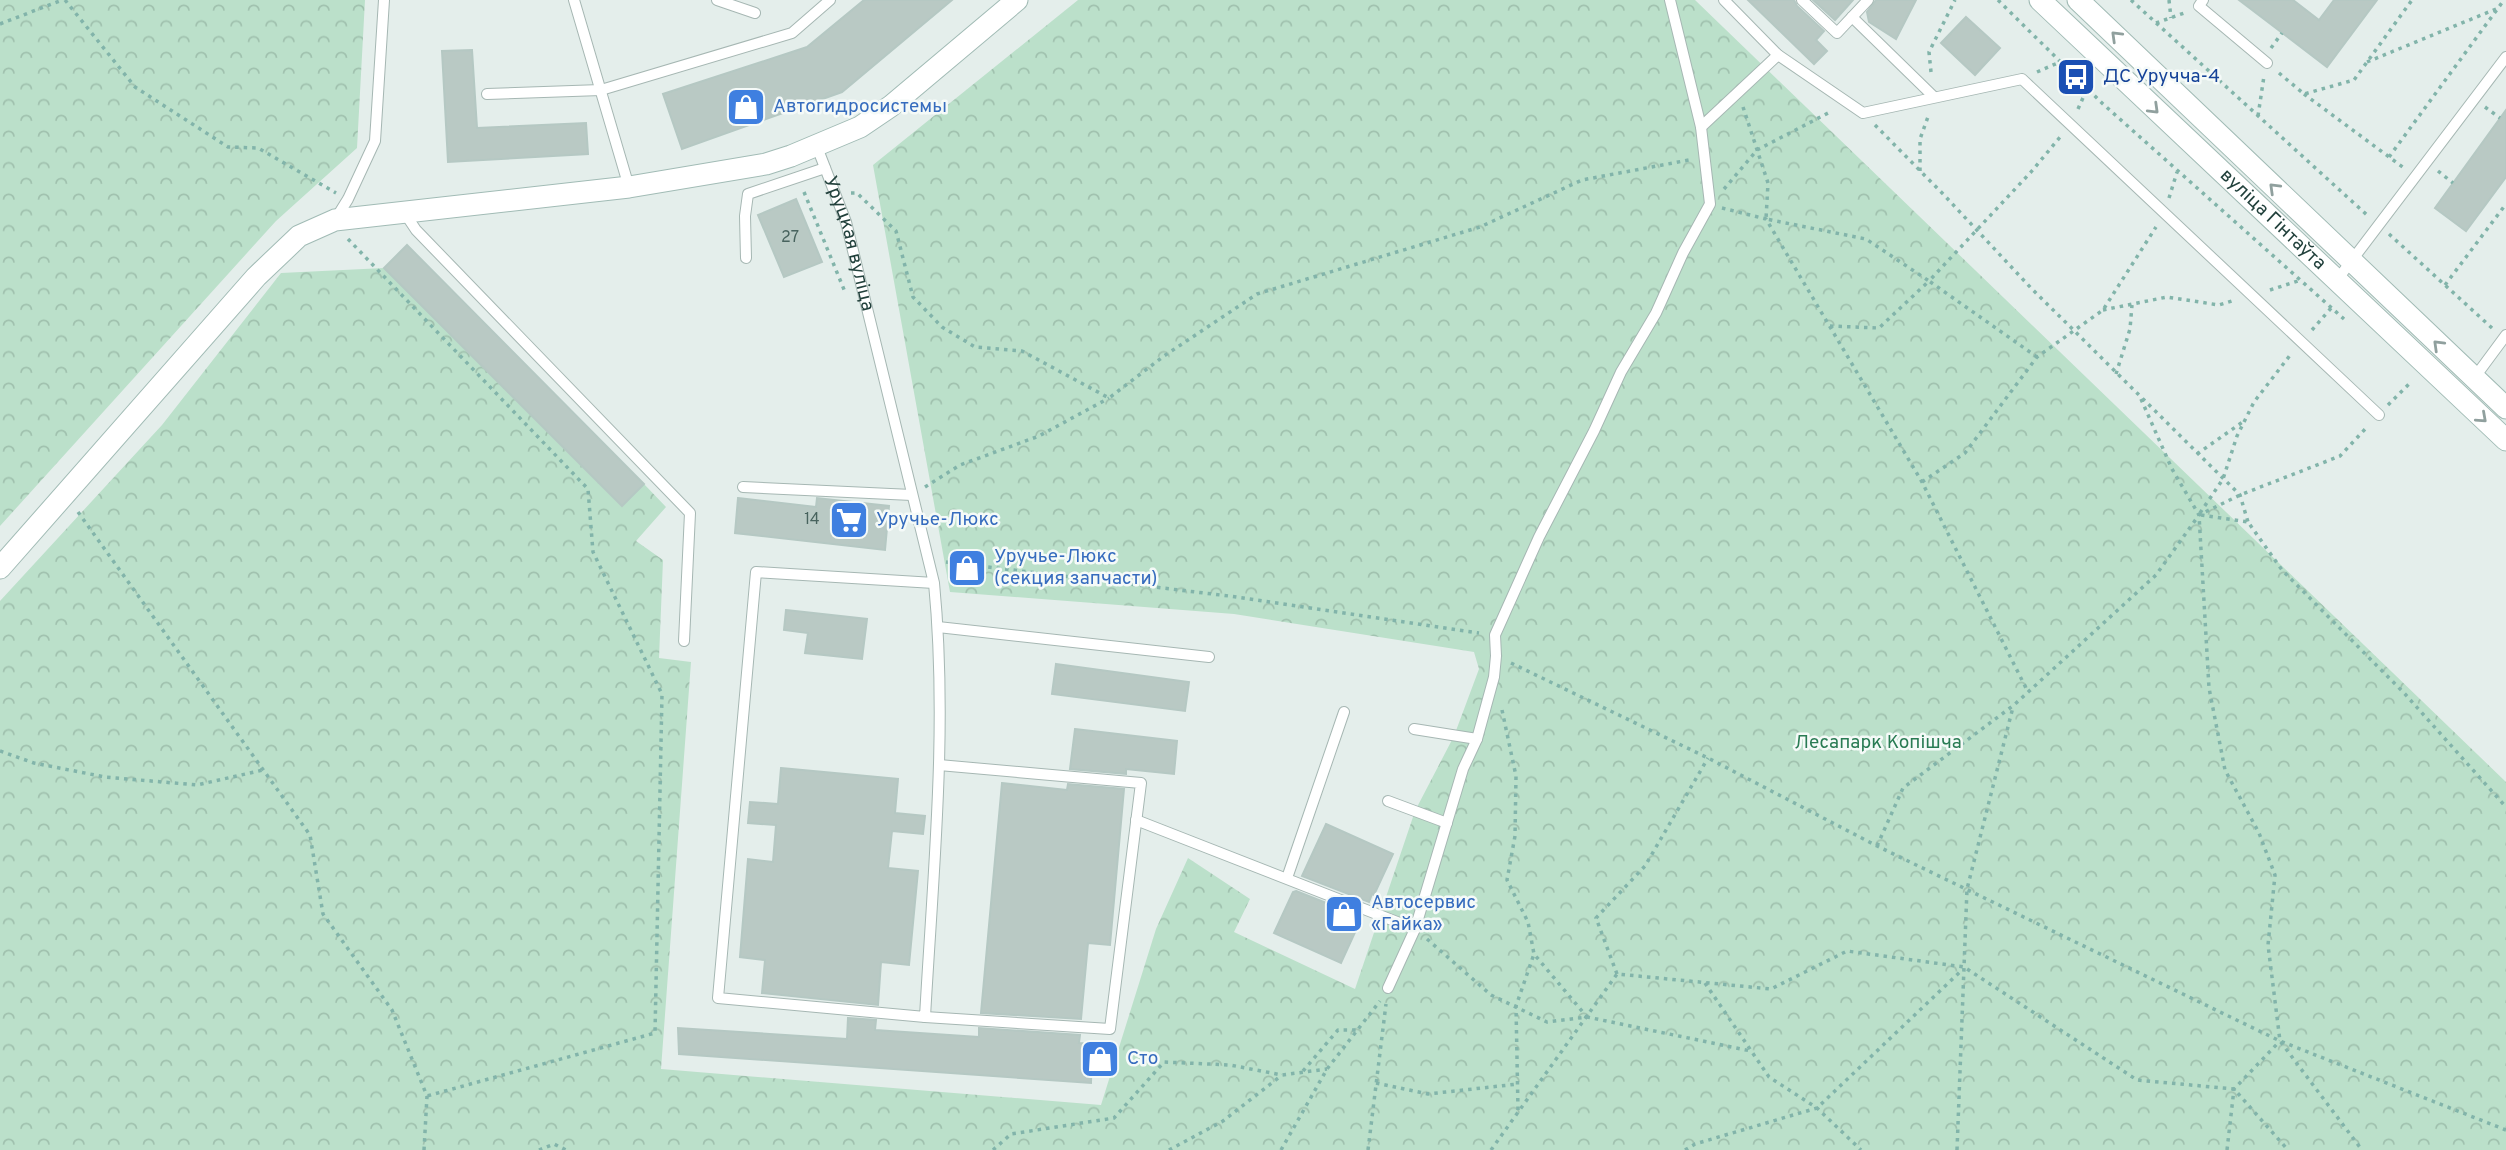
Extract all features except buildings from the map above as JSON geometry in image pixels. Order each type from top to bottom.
[{"type":"main road","points":[[0,568],[264,269],[299,236],[335,220],[629,187],[766,164],[817,147],[860,127],[891,106],[1017,0]]},
{"type":"main road","name":"вуліца Гінтаўта","points":[[2040,0],[2506,440]]},
{"type":"main road","name":"вуліца Гінтаўта","points":[[2078,0],[2506,408]]},
{"type":"lane","points":[[335,220],[348,199],[374,141],[384,0]]},
{"type":"lane","points":[[574,0],[629,187]]},
{"type":"lane","points":[[717,0],[755,13]]},
{"type":"lane","points":[[486,94],[601,90],[792,33],[830,0]]},
{"type":"lane","points":[[1388,989],[1415,929],[1463,769],[1477,740],[1494,677],[1495,635],[1539,537],[1594,431],[1620,372],[1656,313],[1683,253],[1710,205],[1701,127],[1670,0]]},
{"type":"lane","points":[[1724,0],[1777,55],[1863,113],[2022,79],[2379,415]]},
{"type":"lane","points":[[1802,0],[1837,33],[1868,0]]},
{"type":"lane","points":[[2201,3],[2267,63]]},
{"type":"lane","points":[[1852,17],[1934,97]]},
{"type":"lane","points":[[1701,127],[1777,55]]},
{"type":"lane","points":[[2337,281],[2506,57]]},
{"type":"lane","name":"Уруцкая вуліца","points":[[817,147],[846,222],[934,583],[938,627],[939,765],[925,1017]]},
{"type":"lane","points":[[746,258],[745,216],[748,194],[825,169]]},
{"type":"lane","points":[[404,212],[416,230],[690,513],[684,641]]},
{"type":"lane","points":[[2459,398],[2505,337]]},
{"type":"lane","points":[[743,487],[912,495]]},
{"type":"lane","points":[[934,583],[756,572],[718,998],[925,1017],[1110,1029],[1141,783],[939,765]]},
{"type":"lane","points":[[938,627],[1209,657]]},
{"type":"lane","points":[[1287,878],[1344,712]]},
{"type":"lane","points":[[1414,729],[1477,740]]},
{"type":"lane","points":[[1388,801],[1447,823]]},
{"type":"lane","points":[[1136,820],[1415,929]]},
{"type":"path","points":[[0,24],[64,0],[135,87],[228,147],[258,148],[348,199]]},
{"type":"path","points":[[1920,171],[1920,139],[1934,97],[1929,52],[1955,0]]},
{"type":"path","points":[[1998,0],[2087,89],[2352,326]]},
{"type":"path","points":[[2131,0],[2505,337]]},
{"type":"path","points":[[2169,0],[2171,18]]},
{"type":"path","points":[[2304,94],[2354,80],[2412,0]]},
{"type":"path","points":[[2389,157],[2504,0]]},
{"type":"path","points":[[2156,23],[2201,3]]},
{"type":"path","points":[[2366,62],[2498,8]]},
{"type":"path","points":[[2022,79],[2060,62]]},
{"type":"path","points":[[2258,116],[2267,63]]},
{"type":"path","points":[[2267,63],[2415,177]]},
{"type":"path","points":[[1829,326],[1879,328],[1929,281],[2031,172],[2071,124],[2087,89]]},
{"type":"path","points":[[1738,92],[1768,183],[1766,219],[1923,482],[2028,692]]},
{"type":"path","points":[[1848,103],[1757,150],[1710,205],[1866,239],[2037,357]]},
{"type":"path","points":[[1863,113],[2072,330],[2239,495],[2248,522],[2282,570],[2405,694],[2506,807]]},
{"type":"path","points":[[912,495],[960,465],[1039,436],[1109,398],[1164,356],[1257,294],[1480,227],[1582,180],[1705,157]]},
{"type":"path","points":[[2104,310],[2164,212],[2178,171]]},
{"type":"path","points":[[798,177],[845,292]]},
{"type":"path","points":[[834,190],[857,193],[896,231],[913,297],[942,327],[975,347],[1021,351],[1109,398]]},
{"type":"path","points":[[2445,285],[2506,204]]},
{"type":"path","points":[[335,220],[352,245],[588,489],[593,552],[662,694],[655,1033],[427,1096]]},
{"type":"path","points":[[1923,482],[1965,453],[2037,357],[2104,310],[2167,297],[2219,304],[2301,280]]},
{"type":"path","points":[[2116,374],[2130,329],[2132,304]]},
{"type":"path","points":[[1877,846],[1903,788],[2014,705],[2156,575],[2223,479],[2254,402],[2332,307]]},
{"type":"path","points":[[2199,514],[2239,495],[2340,456],[2413,380]]},
{"type":"path","points":[[2141,398],[2172,468],[2199,514],[2209,688],[2225,770],[2259,833],[2275,875],[2268,945],[2280,1041],[2362,1150]]},
{"type":"path","points":[[2197,454],[2245,421]]},
{"type":"path","points":[[66,494],[310,835],[323,914],[392,1010],[427,1096],[424,1150]]},
{"type":"path","points":[[2199,514],[2248,522]]},
{"type":"path","points":[[928,559],[1229,596],[1495,635]]},
{"type":"path","points":[[1496,656],[1708,758],[1877,846],[2280,1041],[2506,1130]]},
{"type":"path","points":[[1494,677],[1516,776],[1515,836],[1507,880],[1528,922],[1534,954],[1587,1017]]},
{"type":"path","points":[[1957,1150],[1967,889],[2014,705]]},
{"type":"path","points":[[0,751],[34,763],[105,777],[197,785],[264,770]]},
{"type":"path","points":[[1617,974],[1596,918],[1645,866],[1708,758]]},
{"type":"path","points":[[1415,929],[1492,995],[1547,1022],[1587,1017],[1751,1051]]},
{"type":"path","points":[[1617,974],[1771,989],[1847,951],[1964,967],[2137,1080],[2234,1089],[2288,1150]]},
{"type":"path","points":[[1518,1112],[1516,1006],[1534,954]]},
{"type":"path","points":[[1685,1150],[1695,1144],[1817,1108],[1964,967]]},
{"type":"path","points":[[1491,1150],[1617,974]]},
{"type":"path","points":[[1705,983],[1769,1077],[1817,1108],[1861,1150]]},
{"type":"path","points":[[1281,1150],[1327,1069],[1388,989]]},
{"type":"path","points":[[1368,1150],[1388,989]]},
{"type":"path","points":[[1302,1072],[1338,1030],[1357,1030]]},
{"type":"path","points":[[2227,1150],[2234,1089],[2280,1041]]},
{"type":"path","points":[[993,1150],[1011,1134],[1114,1118],[1164,1062],[1230,1065],[1282,1075],[1327,1069]]},
{"type":"path","points":[[1169,1150],[1223,1121],[1282,1075]]},
{"type":"path","points":[[1377,1083],[1428,1094],[1518,1084]]},
{"type":"path","points":[[539,1150],[554,1144],[566,1150]]},
{"type":"green space","points":[[0,0],[365,0],[357,148],[276,221],[0,526]]},
{"type":"green space","name":"Лесапарк Копішча","points":[[1078,0],[1695,0],[2506,782],[2506,1150],[0,1150],[0,601],[162,425],[281,273],[384,268],[622,506],[644,484],[666,507],[636,541],[663,560],[659,658],[691,662],[661,1069],[1101,1105],[1156,929],[1188,858],[1250,899],[1234,932],[1355,989],[1415,811],[1454,736],[1479,669],[1474,652],[1234,614],[950,592],[873,165]]},
{"type":"place","name":"ДС Уручча-4","points":[[2076,77]]},
{"type":"place","name":"Автогидросистемы","points":[[746,107]]},
{"type":"place","name":"Уручье-Люкс","points":[[849,520]]},
{"type":"place","name":"Уручье-Люкс (секция запчасти)","points":[[967,568]]},
{"type":"place","name":"Автосервис «Гайка»","points":[[1344,914]]},
{"type":"place","name":"Сто","points":[[1100,1059]]}]
